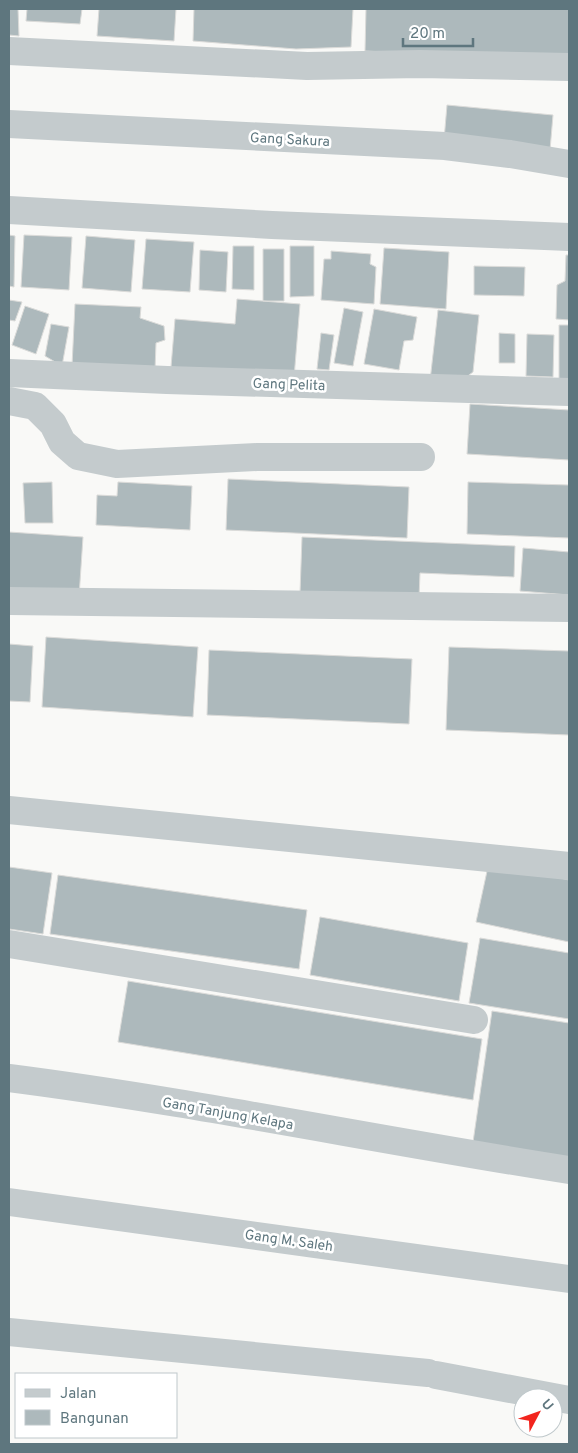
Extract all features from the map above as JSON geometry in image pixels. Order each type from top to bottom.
[{"type":"street","points":[[9,51],[306,66],[420,64],[569,68]]},
{"type":"street","name":"Gang Sakura","points":[[9,124],[444,146],[569,164]]},
{"type":"street","points":[[9,210],[253,224],[569,237]]},
{"type":"street","name":"Gang Pelita","points":[[9,372],[168,380],[569,392]]},
{"type":"street","points":[[9,401],[35,406],[53,424],[62,442],[78,456],[117,464],[257,458],[421,457]]},
{"type":"street","points":[[9,601],[569,608]]},
{"type":"street","points":[[9,810],[569,866]]},
{"type":"street","points":[[9,944],[474,1020]]},
{"type":"street","name":"Gang Tanjung Kelapa","points":[[9,1078],[87,1088],[446,1151],[569,1170]]},
{"type":"street","name":"Gang M. Saleh","points":[[9,1202],[569,1279]]},
{"type":"street","points":[[9,1332],[432,1374],[569,1400]]},
{"type":"building","points":[[9,9],[18,9],[19,36],[9,35]]},
{"type":"building","points":[[27,9],[82,9],[80,24],[26,21]]},
{"type":"building","points":[[99,9],[176,9],[174,41],[97,36]]},
{"type":"building","points":[[194,9],[353,9],[351,47],[296,49],[193,41]]},
{"type":"building","points":[[366,9],[569,9],[569,61],[365,51]]},
{"type":"building","points":[[447,105],[553,115],[550,150],[444,140]]},
{"type":"building","points":[[9,235],[15,236],[14,287],[9,286]]},
{"type":"building","points":[[24,235],[72,237],[69,290],[21,287]]},
{"type":"building","points":[[86,236],[135,240],[131,292],[82,288]]},
{"type":"building","points":[[146,239],[194,242],[190,292],[142,289]]},
{"type":"building","points":[[233,246],[254,246],[254,290],[232,289]]},
{"type":"building","points":[[290,246],[314,246],[314,296],[290,297]]},
{"type":"building","points":[[384,248],[449,252],[446,309],[380,304]]},
{"type":"building","points":[[263,249],[284,249],[284,301],[263,301]]},
{"type":"building","points":[[200,250],[228,252],[226,292],[199,290]]},
{"type":"building","points":[[331,251],[371,254],[370,264],[376,267],[374,304],[321,300],[324,259],[331,259]]},
{"type":"building","points":[[566,255],[569,255],[569,320],[556,319],[557,285],[565,281]]},
{"type":"building","points":[[474,266],[525,267],[524,296],[474,295]]},
{"type":"building","points":[[237,299],[300,304],[294,378],[171,367],[175,319],[235,324]]},
{"type":"building","points":[[9,300],[22,302],[15,321],[9,320]]},
{"type":"building","points":[[75,304],[141,307],[140,318],[164,326],[165,340],[156,343],[155,370],[72,366]]},
{"type":"building","points":[[25,306],[49,314],[36,354],[12,345]]},
{"type":"building","points":[[344,308],[363,312],[353,366],[334,363]]},
{"type":"building","points":[[374,309],[417,317],[413,340],[404,341],[399,370],[364,364]]},
{"type":"building","points":[[438,310],[479,315],[473,372],[457,384],[430,381]]},
{"type":"building","points":[[51,324],[69,327],[62,366],[45,356]]},
{"type":"building","points":[[559,325],[569,325],[569,379],[559,379]]},
{"type":"building","points":[[321,333],[334,335],[329,370],[317,369]]},
{"type":"building","points":[[499,333],[515,334],[515,363],[499,363]]},
{"type":"building","points":[[527,334],[554,335],[553,377],[526,376]]},
{"type":"building","points":[[470,404],[569,410],[569,460],[467,454]]},
{"type":"building","points":[[228,479],[409,487],[407,538],[226,530]]},
{"type":"building","points":[[52,482],[53,523],[25,523],[23,483]]},
{"type":"building","points":[[118,482],[192,486],[190,530],[96,525],[97,495],[117,496]]},
{"type":"building","points":[[468,482],[569,485],[569,538],[467,534]]},
{"type":"building","points":[[9,532],[83,537],[79,597],[9,591]]},
{"type":"building","points":[[302,537],[515,546],[514,577],[420,573],[419,598],[300,593]]},
{"type":"building","points":[[523,548],[569,552],[569,595],[520,591]]},
{"type":"building","points":[[46,637],[198,647],[193,717],[42,707]]},
{"type":"building","points":[[9,644],[33,646],[30,702],[9,701]]},
{"type":"building","points":[[449,647],[569,651],[569,735],[446,730]]},
{"type":"building","points":[[209,650],[412,659],[409,724],[207,715]]},
{"type":"building","points":[[489,862],[569,880],[569,942],[476,922]]},
{"type":"building","points":[[9,867],[52,873],[43,934],[9,929]]},
{"type":"building","points":[[58,875],[307,910],[299,969],[50,934]]},
{"type":"building","points":[[320,917],[468,943],[459,1001],[310,975]]},
{"type":"building","points":[[480,938],[569,953],[569,1019],[469,1003]]},
{"type":"building","points":[[128,981],[482,1039],[473,1100],[118,1042]]},
{"type":"building","points":[[492,1011],[569,1023],[569,1164],[472,1149]]}]
